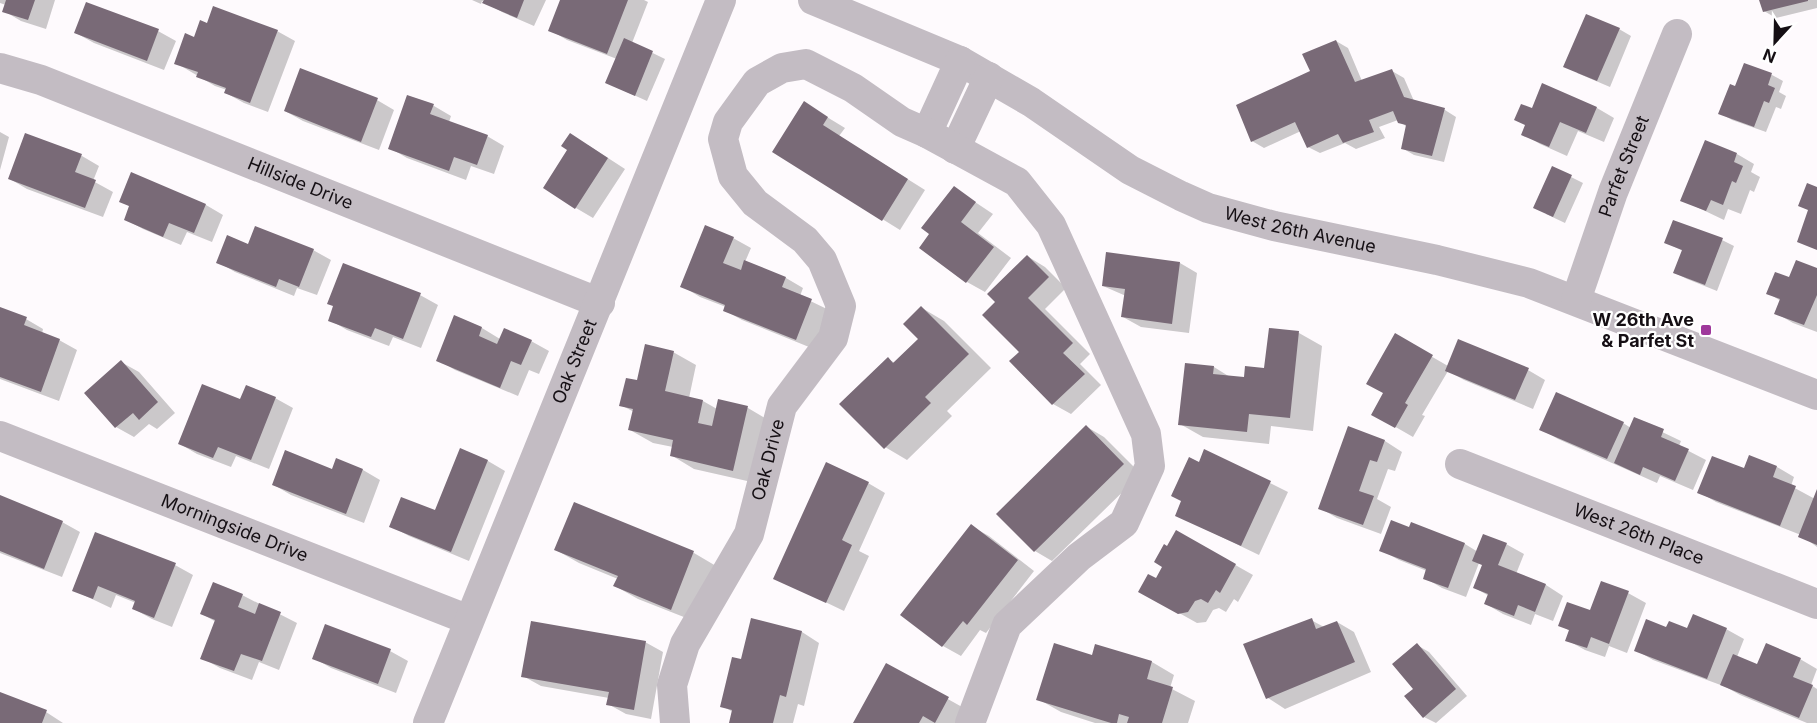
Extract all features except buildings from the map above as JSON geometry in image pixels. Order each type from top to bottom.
[{"type":"street","name":"Oak Street","points":[[428,723],[721,0]]},
{"type":"street","name":"West 26th Avenue","points":[[813,0],[960,61],[1031,102],[1130,170],[1208,208],[1274,226],[1485,271],[1528,283],[1817,395]]},
{"type":"street","name":"Parfet Street","points":[[1576,300],[1613,192],[1677,34]]},
{"type":"street","points":[[927,133],[960,61]]},
{"type":"street","name":"Oak Drive","points":[[675,723],[672,685],[686,644],[749,534],[782,406],[834,338],[841,306],[822,260],[805,240],[755,203],[733,176],[723,139],[728,122],[757,82],[782,68],[806,64],[853,88],[902,122],[927,133],[1017,182],[1051,225],[1146,434],[1149,466],[1124,523],[1079,557],[1007,625],[970,723]]},
{"type":"street","name":"Hillside Drive","points":[[0,68],[41,80],[600,303]]},
{"type":"street","points":[[955,149],[989,77]]},
{"type":"street","name":"Morningside Drive","points":[[0,436],[469,620]]},
{"type":"street","name":"West 26th Place","points":[[1460,464],[1817,604]]},
{"type":"place","name":"W 26th Ave & Parfet St","points":[[1706,330]]}]
